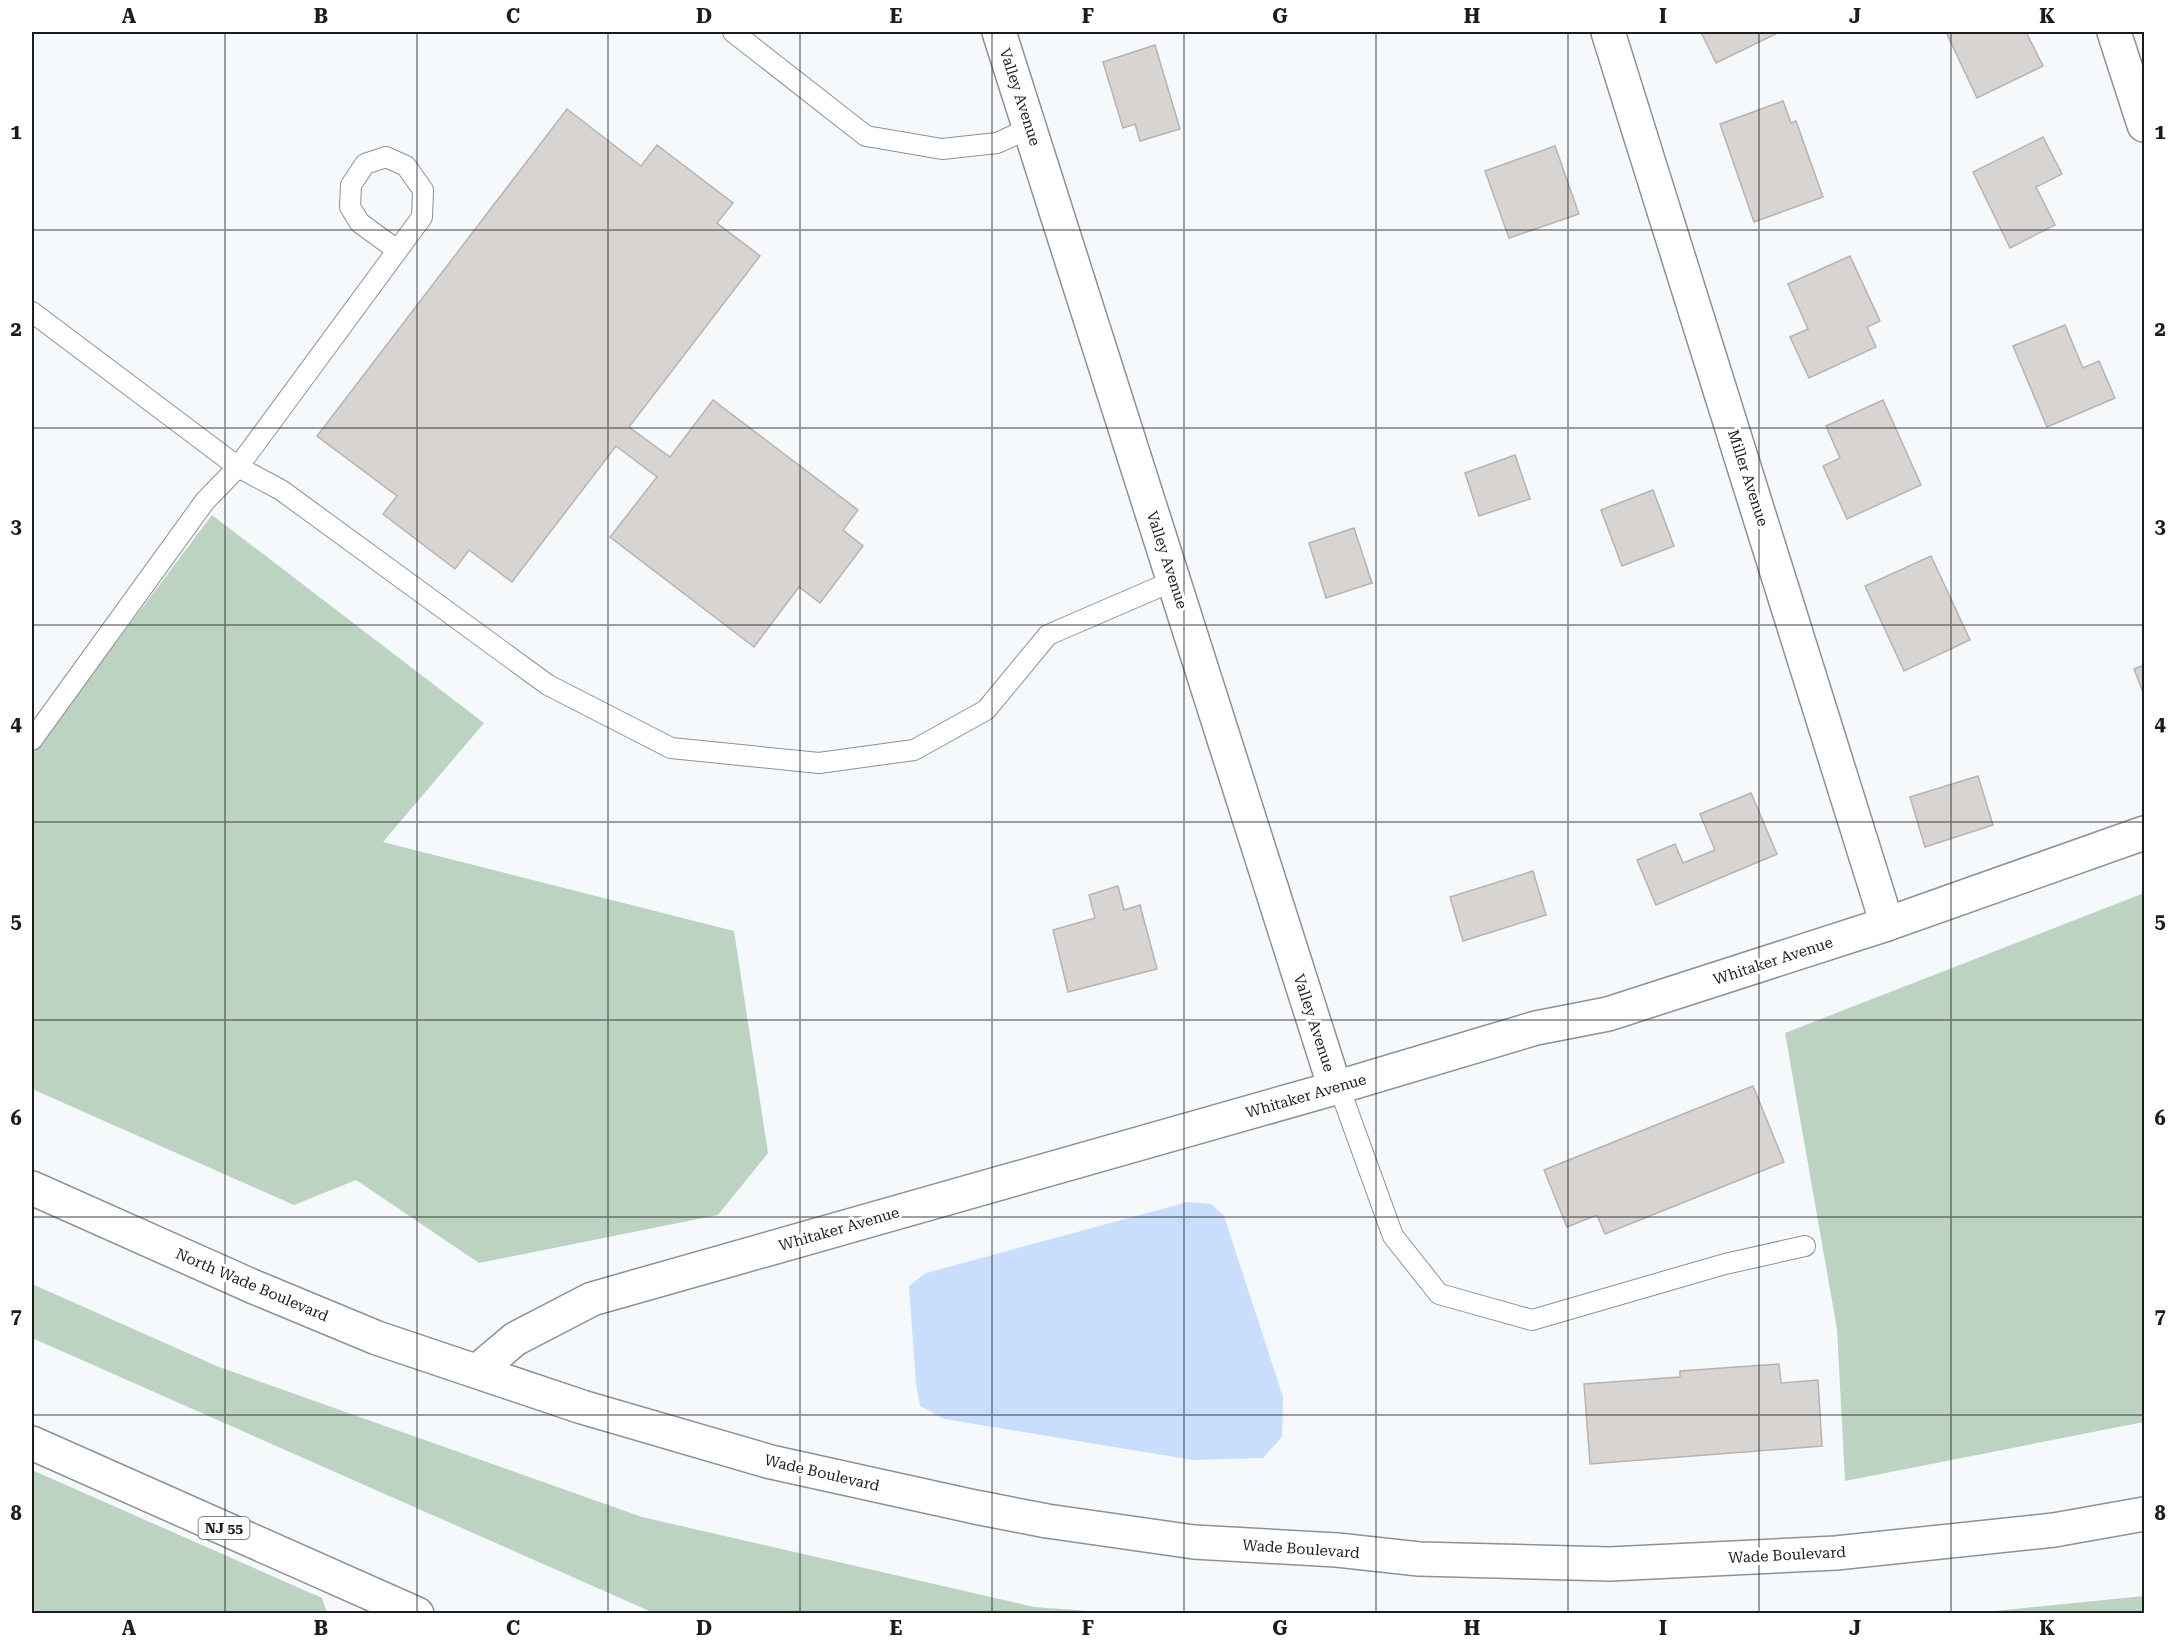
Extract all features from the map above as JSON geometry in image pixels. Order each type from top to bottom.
[{"type":"main road","name":"Valley Avenue","points":[[999,32],[1337,1087]]},
{"type":"main road","name":"Miller Avenue","points":[[1608,32],[1887,924]]},
{"type":"main road","points":[[2115,32],[2145,125]]},
{"type":"main road","name":"Whitaker Avenue","points":[[477,1371],[515,1339],[592,1299],[1536,1028],[1608,1014],[1887,924],[2145,833]]},
{"type":"main road","name":"North Wade Boulevard","points":[[32,1188],[254,1287],[377,1338],[477,1371]]},
{"type":"main road","name":"Wade Boulevard","points":[[477,1371],[582,1407],[771,1462],[1006,1513],[1194,1542],[1337,1550],[1419,1559],[1610,1564],[1836,1553],[2054,1530],[2145,1514]]},
{"type":"main road","name":"NJ 55","points":[[32,1443],[398,1610]]},
{"type":"lane","points":[[733,32],[866,136],[942,149],[997,143],[1030,128]]},
{"type":"lane","points":[[32,740],[205,501],[238,467],[422,217],[423,190],[406,166],[386,157],[365,164],[351,185],[350,207],[360,223],[397,250]]},
{"type":"lane","points":[[32,312],[238,467],[281,490],[548,685],[671,748],[819,763],[914,750],[986,710],[1048,635],[1173,580]]},
{"type":"lane","points":[[1337,1087],[1394,1236],[1439,1294],[1532,1320],[1725,1264],[1805,1246]]},
{"type":"green space","points":[[212,515],[484,723],[383,842],[734,931],[768,1153],[718,1215],[479,1263],[356,1180],[294,1205],[32,1089],[32,754]]},
{"type":"green space","points":[[2144,893],[2144,1422],[1845,1481],[1837,1329],[1785,1033]]},
{"type":"green space","points":[[32,1284],[219,1367],[642,1517],[1034,1607],[1116,1613],[654,1613],[32,1338]]},
{"type":"green space","points":[[32,1470],[322,1598],[327,1613],[41,1614],[32,1609]]},
{"type":"green space","points":[[2144,1596],[2144,1613],[1975,1613]]},
{"type":"water","points":[[1188,1202],[1211,1204],[1224,1216],[1283,1397],[1282,1437],[1263,1458],[1193,1460],[944,1419],[920,1406],[916,1383],[909,1286],[926,1273]]},
{"type":"building","points":[[1701,32],[1780,32],[1716,63]]},
{"type":"building","points":[[1946,32],[2026,32],[2043,66],[1977,98]]},
{"type":"building","points":[[1155,45],[1180,129],[1140,141],[1135,124],[1123,128],[1103,62]]},
{"type":"building","points":[[1783,101],[1791,123],[1796,121],[1823,197],[1754,222],[1720,124]]},
{"type":"building","points":[[567,109],[641,166],[657,145],[733,203],[717,223],[760,256],[629,427],[670,457],[713,400],[858,510],[843,530],[863,546],[820,603],[799,587],[754,647],[610,537],[657,477],[616,446],[512,582],[469,550],[455,569],[383,514],[397,496],[317,436]]},
{"type":"building","points":[[2043,137],[2062,174],[2036,187],[2055,225],[2010,248],[1973,172]]},
{"type":"building","points":[[1555,146],[1579,214],[1509,238],[1485,171]]},
{"type":"building","points":[[1850,256],[1880,321],[1867,327],[1876,347],[1809,378],[1790,337],[1808,329],[1788,284]]},
{"type":"building","points":[[2065,325],[2083,368],[2099,361],[2115,398],[2047,427],[2013,346]]},
{"type":"building","points":[[1883,400],[1921,485],[1847,519],[1823,466],[1840,458],[1826,426]]},
{"type":"building","points":[[1515,455],[1530,499],[1479,516],[1465,473]]},
{"type":"building","points":[[1653,490],[1674,546],[1622,566],[1601,510]]},
{"type":"building","points":[[1354,528],[1372,583],[1326,598],[1309,543]]},
{"type":"building","points":[[1931,556],[1970,640],[1904,671],[1865,586]]},
{"type":"building","points":[[2144,665],[2144,695],[2134,669]]},
{"type":"building","points":[[1978,776],[1993,825],[1925,847],[1910,797]]},
{"type":"building","points":[[1751,793],[1777,854],[1656,905],[1637,860],[1675,844],[1683,863],[1715,850],[1700,814]]},
{"type":"building","points":[[1533,871],[1546,915],[1463,941],[1450,897]]},
{"type":"building","points":[[1118,886],[1124,910],[1140,905],[1157,969],[1068,992],[1053,930],[1095,918],[1089,895]]},
{"type":"building","points":[[1753,1086],[1784,1162],[1605,1234],[1597,1215],[1567,1227],[1544,1170]]},
{"type":"building","points":[[1779,1364],[1781,1383],[1818,1380],[1822,1446],[1590,1464],[1584,1384],[1680,1377],[1680,1371]]}]
